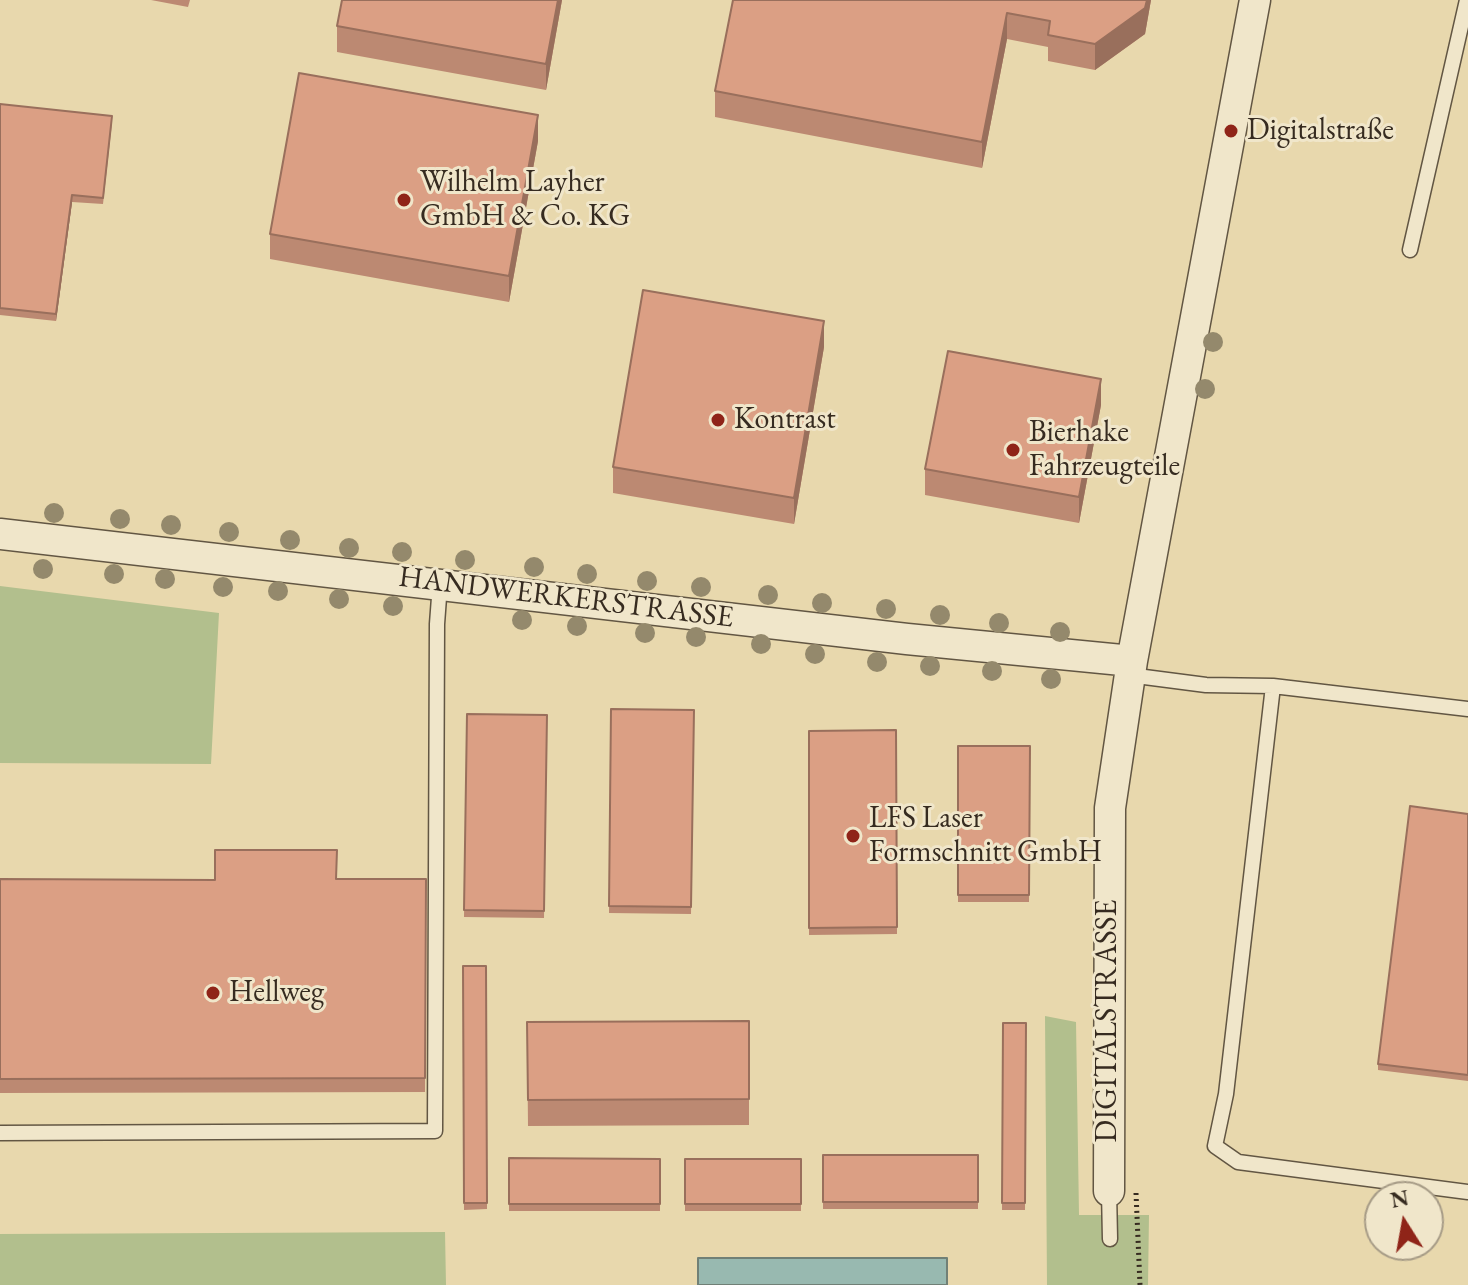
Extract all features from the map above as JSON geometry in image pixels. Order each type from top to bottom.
[{"type":"street","name":"DIGITALSTRASSE","points":[[1109,1191],[1108,850],[1131,668],[1255,0]]},
{"type":"street","name":"HANDWERKERSTRASSE","points":[[0,534],[920,640],[1131,668]]},
{"type":"lane","points":[[1410,250],[1467,0]]},
{"type":"lane","points":[[0,1133],[435,1131],[437,624],[440,584]]},
{"type":"lane","points":[[1131,668],[1206,685],[1273,686],[1468,709]]},
{"type":"lane","points":[[1273,686],[1226,1094],[1215,1146],[1238,1162],[1468,1192]]},
{"type":"lane","points":[[1109,1191],[1110,1239]]},
{"type":"path","points":[[1109,1191],[1139,1193],[1140,1285]]},
{"type":"green space","points":[[0,586],[219,613],[211,764],[0,763]]},
{"type":"green space","points":[[1045,1016],[1076,1022],[1079,1215],[1149,1215],[1148,1285],[1047,1285]]},
{"type":"green space","points":[[445,1232],[446,1285],[0,1285],[0,1234]]},
{"type":"water","points":[[698,1258],[947,1258],[947,1285],[698,1285]]},
{"type":"building","points":[[342,0],[558,0],[546,64],[337,26]]},
{"type":"building","points":[[733,0],[1147,0],[1145,8],[1095,44],[1048,35],[1050,21],[1007,13],[982,142],[715,91]]},
{"type":"building","name":"Wilhelm Layher GmbH & Co. KG","points":[[299,73],[538,115],[509,276],[270,234]]},
{"type":"building","points":[[0,104],[112,116],[103,198],[72,195],[56,314],[0,308]]},
{"type":"building","name":"Kontrast","points":[[643,290],[824,321],[794,498],[613,467]]},
{"type":"building","name":"Bierhake Fahrzeugteile","points":[[948,351],[1101,379],[1079,497],[925,469]]},
{"type":"building","points":[[611,709],[694,710],[691,907],[609,906]]},
{"type":"building","points":[[467,714],[547,715],[544,911],[464,910]]},
{"type":"building","name":"LFS Laser Formschnitt GmbH","points":[[896,730],[897,927],[809,928],[809,731]]},
{"type":"building","points":[[958,746],[1030,746],[1029,895],[958,895]]},
{"type":"building","points":[[1410,806],[1468,814],[1468,1075],[1378,1064]]},
{"type":"building","name":"Hellweg","points":[[215,850],[337,850],[336,879],[426,879],[425,1078],[0,1079],[0,879],[215,880]]},
{"type":"building","points":[[463,966],[486,966],[487,1203],[464,1203]]},
{"type":"building","points":[[749,1021],[749,1099],[528,1100],[527,1022]]},
{"type":"building","points":[[1003,1023],[1026,1023],[1025,1203],[1002,1203]]},
{"type":"building","points":[[823,1155],[978,1155],[978,1202],[823,1202]]},
{"type":"building","points":[[509,1158],[660,1159],[660,1204],[509,1204]]},
{"type":"building","points":[[685,1159],[801,1159],[801,1204],[685,1204]]},
{"type":"place","name":"Digitalstraße","points":[[1231,131]]},
{"type":"place","name":"Wilhelm Layher GmbH & Co. KG","points":[[404,200]]},
{"type":"place","name":"Kontrast","points":[[718,420]]},
{"type":"place","name":"Bierhake Fahrzeugteile","points":[[1013,450]]},
{"type":"place","name":"LFS Laser Formschnitt GmbH","points":[[853,836]]},
{"type":"place","name":"Hellweg","points":[[213,993]]}]
